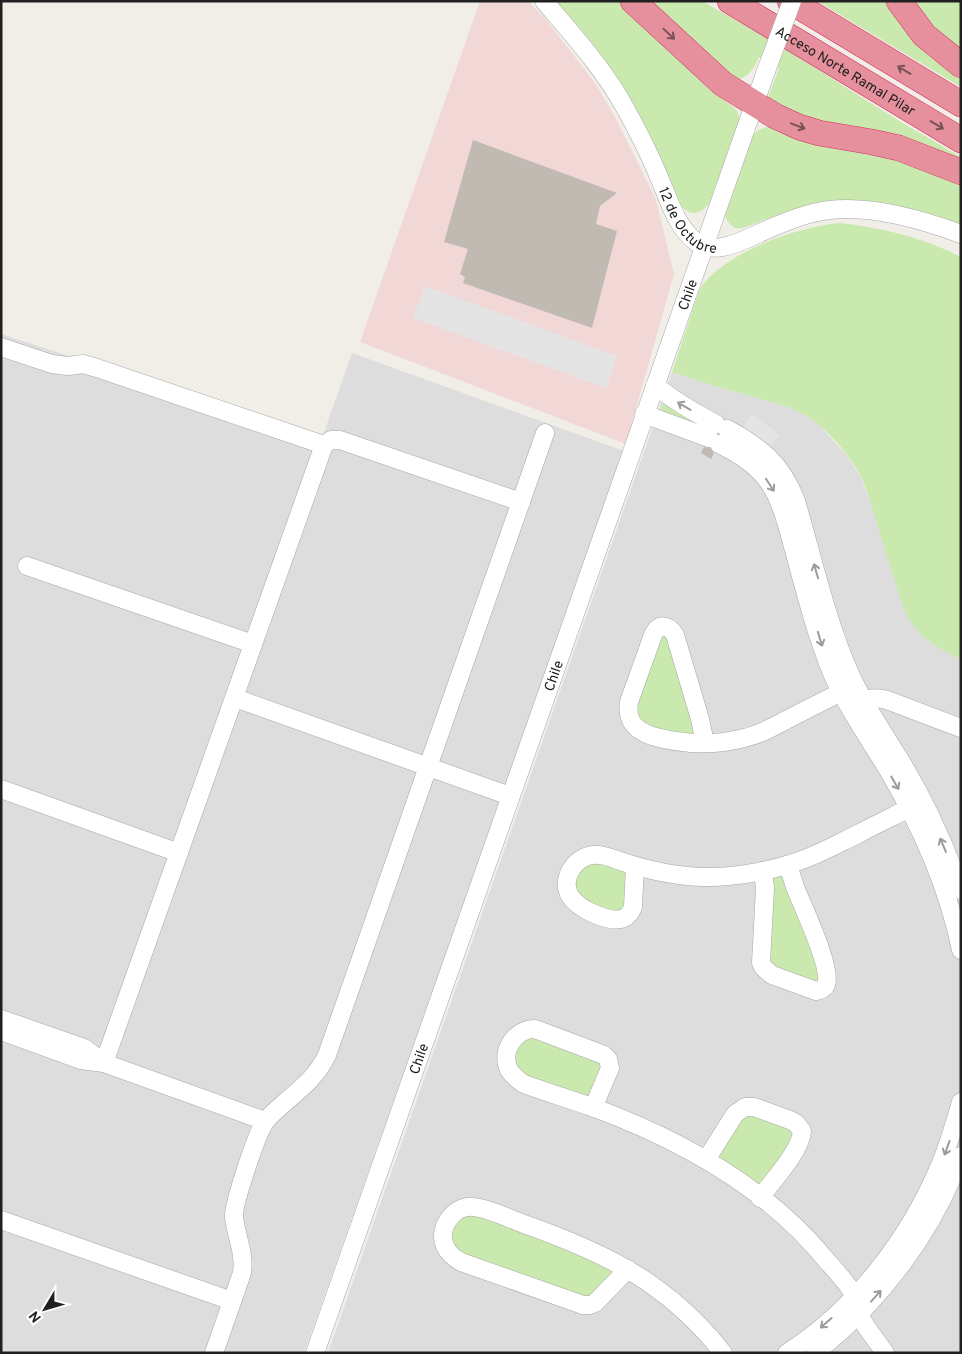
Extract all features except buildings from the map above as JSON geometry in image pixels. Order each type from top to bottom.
[{"type":"highway","points":[[633,1],[723,84],[775,116],[799,127],[819,133],[899,148],[961,172]]},
{"type":"highway","name":"Acceso Norte Ramal Pilar","points":[[730,1],[961,140]]},
{"type":"highway","points":[[791,1],[961,104]]},
{"type":"highway","points":[[899,1],[924,35],[961,65]]},
{"type":"street","name":"12 de Octubre","points":[[544,1],[610,83],[642,140],[677,218],[698,243],[704,246],[722,248],[814,212],[843,209],[884,212],[914,218],[961,234]]},
{"type":"street","name":"Chile","points":[[315,1353],[644,414],[791,1]]},
{"type":"street","points":[[1,347],[52,364],[68,366],[83,364],[97,368],[324,445]]},
{"type":"street","points":[[655,385],[713,431],[750,452],[753,464],[766,478],[778,498],[823,648],[833,674],[864,701],[904,766],[948,900],[960,946]]},
{"type":"street","points":[[644,414],[713,431]]},
{"type":"street","points":[[214,1353],[242,1273],[242,1251],[233,1214],[235,1202],[258,1135],[266,1121],[309,1082],[319,1070],[327,1054],[545,433]]},
{"type":"street","points":[[104,1063],[324,445],[331,440],[340,440],[520,502]]},
{"type":"street","points":[[27,566],[254,644]]},
{"type":"street","points":[[705,743],[700,719],[675,635],[672,629],[662,626],[655,630],[630,702],[628,715],[630,720],[644,733],[670,740],[693,743],[705,743],[733,740],[757,734],[849,688]]},
{"type":"street","points":[[849,688],[864,732],[886,768],[939,836],[961,890]]},
{"type":"street","points":[[235,698],[510,796]]},
{"type":"street","points":[[864,701],[870,698],[887,700],[961,728]]},
{"type":"street","points":[[1,789],[179,853]]},
{"type":"street","points":[[635,866],[654,871],[702,877],[763,871],[788,865],[823,852],[916,805]]},
{"type":"street","points":[[763,871],[765,888],[761,963],[772,975],[816,991],[824,988],[826,984],[824,965],[788,865]]},
{"type":"street","points":[[1,1019],[84,1048],[104,1063]]},
{"type":"street","points":[[593,1108],[610,1068],[608,1059],[604,1055],[535,1029],[526,1030],[516,1037],[509,1047],[506,1056],[508,1068],[524,1084],[593,1108],[657,1135],[706,1160],[730,1175],[781,1214],[827,1260],[854,1297],[859,1315],[885,1353]]},
{"type":"street","points":[[1,1031],[81,1060],[104,1063],[266,1121]]},
{"type":"street","points":[[949,1179],[949,1141],[961,1102]]},
{"type":"street","points":[[706,1160],[735,1114],[745,1107],[754,1107],[796,1123],[802,1131],[800,1140],[789,1160],[760,1198]]},
{"type":"street","points":[[815,1353],[859,1315],[883,1289],[912,1250],[928,1224],[961,1156]]},
{"type":"street","points":[[788,1353],[822,1327],[854,1297],[871,1278],[903,1234],[928,1190],[949,1179]]},
{"type":"street","points":[[628,1269],[595,1303],[590,1306],[583,1305],[461,1262],[446,1248],[443,1236],[444,1230],[453,1214],[464,1208],[475,1207],[601,1254],[628,1269],[645,1280],[675,1303],[700,1326],[723,1353]]},
{"type":"street","points":[[1,1220],[232,1301]]},
{"type":"shaded area","points":[[480,1],[528,1],[548,22],[595,83],[616,119],[656,200],[674,274],[626,444],[360,342]]},
{"type":"shaded area","points":[[425,286],[617,356],[606,388],[413,318]]},
{"type":"shaded area","points":[[1,334],[322,438],[352,353],[624,451],[304,1353],[1,1353]]},
{"type":"shaded area","points":[[672,372],[800,411],[821,427],[845,453],[860,476],[870,500],[908,615],[916,629],[931,643],[961,659],[961,1353],[328,1353]]},
{"type":"shaded area","points":[[752,414],[780,435],[767,449],[741,430]]},
{"type":"green space","points":[[552,1],[625,1],[707,87],[737,111],[739,124],[709,204],[701,211],[690,212],[678,203]]},
{"type":"green space","points":[[641,1],[702,1],[766,37],[901,122],[961,157],[961,165],[817,124],[770,100],[769,95],[779,68],[759,57],[755,66],[746,76],[732,81]]},
{"type":"green space","points":[[817,1],[891,1],[961,71],[961,87]]},
{"type":"green space","points":[[905,1],[961,1],[961,59]]},
{"type":"green space","points":[[769,127],[844,144],[961,178],[961,229],[937,220],[783,214],[745,227],[735,228],[727,220],[724,213],[751,139],[758,130]]},
{"type":"green space","points":[[840,223],[902,234],[932,244],[961,257],[961,659],[926,639],[912,624],[900,598],[863,482],[855,466],[830,435],[810,418],[788,407],[672,372],[699,291],[709,278],[724,265],[762,244],[803,230]]},
{"type":"green space","points":[[666,402],[698,421],[697,425],[662,413],[662,406]]},
{"type":"green space","points":[[667,633],[696,730],[693,735],[650,729],[633,711],[658,636]]},
{"type":"green space","points":[[588,861],[627,869],[628,903],[621,914],[582,902],[571,879]]},
{"type":"green space","points":[[784,875],[808,927],[820,985],[767,965],[771,878]]},
{"type":"green space","points":[[529,1033],[605,1063],[589,1098],[527,1080],[510,1059]]},
{"type":"green space","points":[[751,1110],[798,1134],[760,1186],[717,1155],[740,1114]]},
{"type":"green space","points":[[465,1211],[611,1265],[615,1275],[592,1300],[463,1258],[447,1243],[447,1232]]}]
